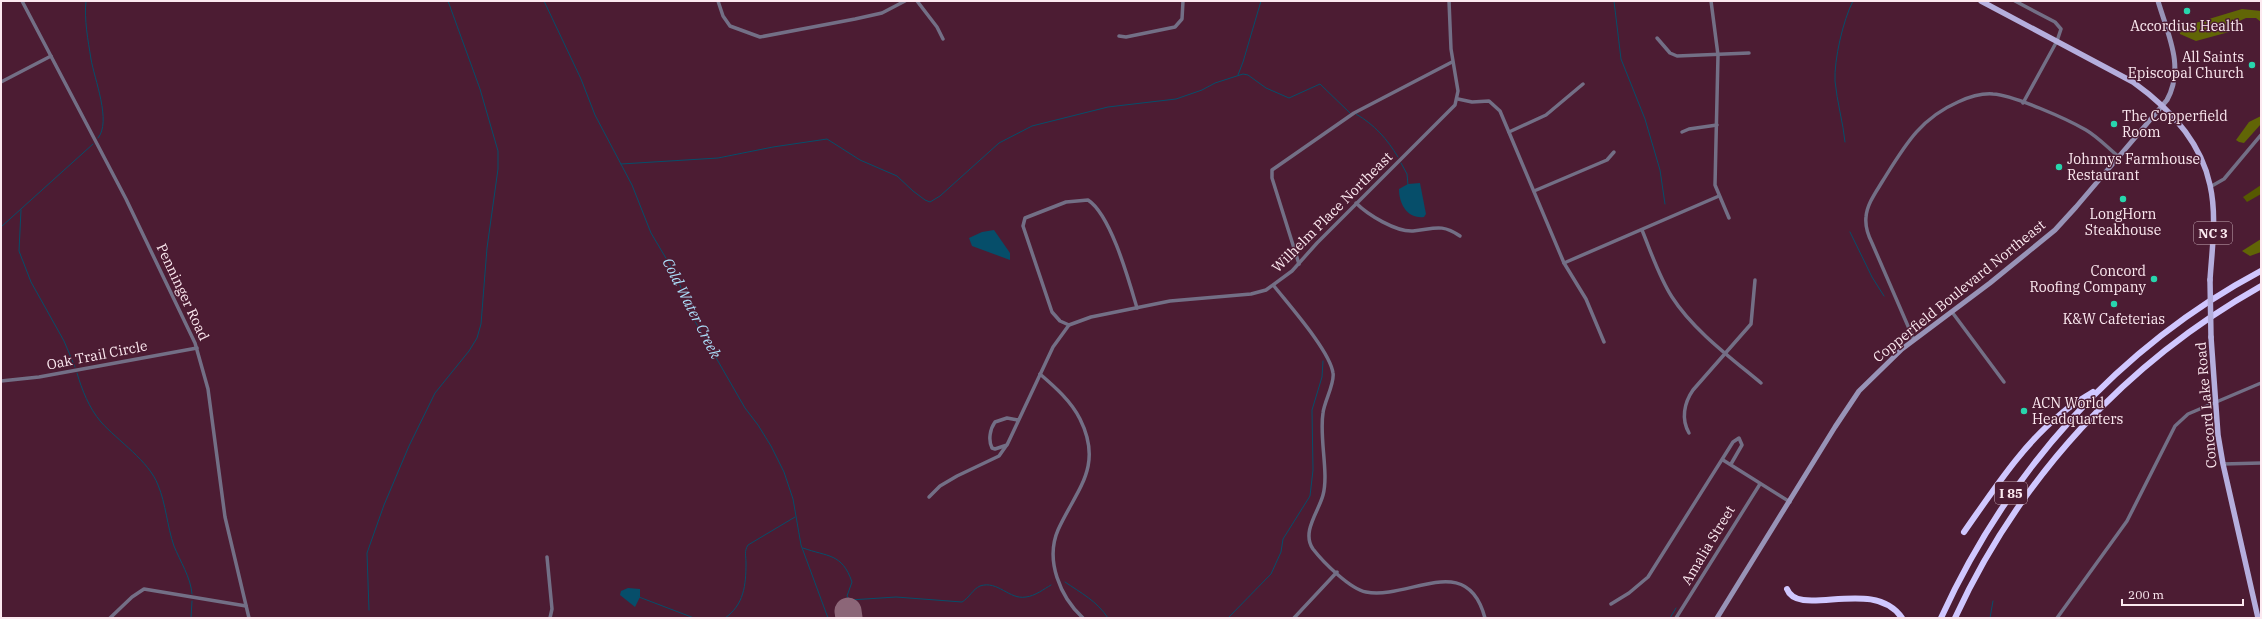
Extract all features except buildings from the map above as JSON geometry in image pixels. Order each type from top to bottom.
[{"type":"highway","name":"I 85","points":[[1941,618],[1969,561],[2020,481],[2057,434],[2104,385],[2153,342],[2176,324],[2261,271]]},
{"type":"highway","name":"I 85","points":[[1955,618],[1978,571],[2002,530],[2045,469],[2084,423],[2132,377],[2174,341],[2219,310],[2261,286]]},
{"type":"highway","points":[[1964,532],[2007,472],[2039,435],[2062,413],[2104,385]]},
{"type":"highway","points":[[1787,590],[1790,598],[1796,605]]},
{"type":"highway","points":[[1841,606],[1866,602],[1882,603],[1896,611],[1902,618]]},
{"type":"main road","name":"NC 3","points":[[1982,1],[2125,77],[2163,105],[2177,122],[2200,158],[2210,187]]},
{"type":"main road","name":"Copperfield Boulevard Northeast","points":[[1717,618],[1856,396],[1885,364],[1914,340],[2007,270],[2055,230],[2163,105],[2173,88],[2176,75],[2176,61],[2158,1]]},
{"type":"main road","name":"Concord Lake Road","points":[[2210,187],[2213,230],[2210,280],[2211,337],[2222,464],[2258,618]]},
{"type":"street","name":"Penninger Road","points":[[22,1],[148,242],[197,348],[208,389],[225,517],[248,618]]},
{"type":"street","points":[[718,1],[723,16],[730,26],[760,37],[882,13],[905,1]]},
{"type":"street","points":[[917,1],[937,27],[943,38]]},
{"type":"street","points":[[1119,36],[1126,37],[1174,27],[1180,23],[1183,13],[1183,1]]},
{"type":"street","points":[[1449,1],[1452,62],[1458,99],[1472,102],[1489,101],[1500,111],[1564,263],[1586,299],[1604,342]]},
{"type":"street","points":[[1711,1],[1718,55],[1717,125],[1714,180],[1729,218]]},
{"type":"street","points":[[2015,1],[2060,26],[2057,41],[2023,103]]},
{"type":"street","points":[[1657,38],[1670,53],[1677,56],[1749,54]]},
{"type":"street","points":[[1,82],[51,56]]},
{"type":"street","points":[[1299,264],[1272,178],[1272,170],[1354,113],[1452,62]]},
{"type":"street","points":[[1509,132],[1546,116],[1583,84]]},
{"type":"street","points":[[1914,340],[1867,231],[1866,218],[1869,204],[1915,132],[1935,114],[1967,98],[1984,94],[2004,96],[2085,130],[2119,157]]},
{"type":"street","name":"Wilhelm Place Northeast","points":[[1069,325],[1091,317],[1137,308],[1190,298],[1251,294],[1274,286],[1299,264],[1356,203],[1447,115],[1458,99]]},
{"type":"street","points":[[1682,132],[1689,129],[1717,125]]},
{"type":"street","points":[[2210,187],[2224,179],[2261,134]]},
{"type":"street","points":[[1534,191],[1607,160],[1614,152]]},
{"type":"street","points":[[1564,263],[1720,196]]},
{"type":"street","points":[[929,497],[940,486],[999,456],[1007,445],[1057,339],[1069,325],[1060,321],[1052,312],[1023,226],[1025,218],[1066,202],[1088,200],[1099,208],[1118,250],[1137,308]]},
{"type":"street","points":[[1356,203],[1366,212],[1395,228],[1412,231],[1440,227],[1448,229],[1460,236]]},
{"type":"street","points":[[1642,230],[1673,298],[1726,353],[1760,383]]},
{"type":"street","points":[[1689,433],[1685,422],[1687,400],[1693,390],[1751,324],[1755,280]]},
{"type":"street","points":[[1274,286],[1328,359],[1334,375],[1322,419],[1324,488],[1309,536],[1313,549],[1358,590],[1370,592],[1392,592],[1444,581],[1456,583],[1472,593],[1482,606],[1485,618]]},
{"type":"street","points":[[1952,312],[2004,382]]},
{"type":"street","name":"Oak Trail Circle","points":[[1,381],[39,378],[197,348]]},
{"type":"street","points":[[1040,374],[1074,408],[1080,419],[1088,444],[1088,461],[1084,482],[1058,530],[1054,557],[1058,582],[1070,604],[1083,618]]},
{"type":"street","points":[[2057,618],[2127,521],[2175,426],[2188,414],[2261,383]]},
{"type":"street","points":[[1007,445],[995,449],[992,448],[990,440],[992,426],[999,420],[1014,418],[1018,420]]},
{"type":"street","points":[[1611,604],[1630,593],[1648,577],[1735,440],[1740,438],[1742,445],[1731,464]]},
{"type":"street","points":[[1723,460],[1790,502]]},
{"type":"street","points":[[2222,464],[2261,463]]},
{"type":"street","name":"Amalia Street","points":[[1676,618],[1760,484]]},
{"type":"street","points":[[547,557],[552,609],[550,618]]},
{"type":"street","points":[[1294,618],[1337,572]]},
{"type":"street","points":[[110,618],[132,597],[144,589],[246,606]]},
{"type":"shaded area","points":[[2242,9],[2261,11],[2261,22],[2256,18],[2246,18],[2237,22],[2229,32],[2196,41],[2180,34],[2179,28]]},
{"type":"shaded area","points":[[2261,116],[2261,124],[2244,143],[2236,140],[2249,122]]},
{"type":"shaded area","points":[[2261,185],[2261,194],[2247,202],[2243,197]]},
{"type":"shaded area","points":[[2261,239],[2261,252],[2250,256],[2242,251]]},
{"type":"water","points":[[1420,183],[1426,214],[1424,217],[1413,216],[1409,213],[1402,205],[1399,195],[1399,189],[1408,184]]},
{"type":"water","points":[[994,230],[1010,253],[1010,260],[972,246],[969,238],[982,232]]},
{"type":"water","points":[[628,588],[640,589],[640,597],[635,607],[620,595],[621,591]]},
{"type":"waterway","points":[[86,1],[86,23],[91,59],[103,111],[102,131],[98,138]]},
{"type":"waterway","points":[[369,610],[367,553],[384,505],[409,446],[435,393],[469,351],[477,338],[481,324],[487,248],[498,169],[498,151],[480,89],[448,1]]},
{"type":"waterway","name":"Cold Water Creek","points":[[544,1],[581,79],[595,115],[632,185],[651,233],[676,275],[692,316],[745,408],[771,446],[784,472],[793,499],[801,545],[828,618]]},
{"type":"waterway","points":[[1238,75],[1261,1]]},
{"type":"waterway","points":[[1614,1],[1621,59],[1645,119],[1660,170],[1665,204]]},
{"type":"waterway","points":[[1845,142],[1836,89],[1835,72],[1843,29],[1853,1]]},
{"type":"waterway","points":[[621,164],[718,158],[773,147],[827,139],[860,160],[897,176],[913,191],[930,202],[940,196],[999,143],[1032,126],[1108,107],[1176,99],[1202,90],[1215,83],[1243,74],[1248,75],[1266,88],[1289,98],[1320,84],[1350,113]]},
{"type":"waterway","points":[[1356,114],[1380,133],[1398,157]]},
{"type":"waterway","points":[[1,227],[93,144]]},
{"type":"waterway","points":[[1401,163],[1407,174],[1408,185]]},
{"type":"waterway","points":[[21,210],[19,251],[31,282],[64,341],[75,367]]},
{"type":"waterway","points":[[1850,232],[1872,277],[1884,296]]},
{"type":"waterway","points":[[1228,618],[1271,574],[1281,552],[1283,539],[1310,496],[1313,470],[1312,410],[1322,377],[1323,361]]},
{"type":"waterway","points":[[77,373],[86,399],[97,417],[148,468],[154,476],[163,500],[174,546],[187,576],[192,594]]},
{"type":"waterway","points":[[725,618],[736,607],[743,594],[746,551],[748,545],[795,517]]},
{"type":"waterway","points":[[803,548],[827,555],[839,561],[844,566],[852,582],[847,596],[850,600],[896,597],[962,602],[980,586],[992,586],[1014,596],[1026,597],[1033,595],[1051,585]]},
{"type":"waterway","points":[[1065,582],[1094,602],[1108,618]]},
{"type":"waterway","points":[[639,597],[694,618]]},
{"type":"waterway","points":[[191,618],[192,601]]},
{"type":"waterway","points":[[1990,618],[1993,601]]},
{"type":"waterway","points":[[1670,618],[1676,608]]},
{"type":"runway","points":[[848,611],[849,618]]},
{"type":"place","name":"Accordius Health","points":[[2187,11]]},
{"type":"place","name":"All Saints Episcopal Church","points":[[2252,65]]},
{"type":"place","name":"The Copperfield Room","points":[[2114,124]]},
{"type":"place","name":"Johnnys Farmhouse Restaurant","points":[[2059,167]]},
{"type":"place","name":"LongHorn Steakhouse","points":[[2123,199]]},
{"type":"place","name":"Concord Roofing Company","points":[[2154,279]]},
{"type":"place","name":"K&W Cafeterias","points":[[2114,304]]},
{"type":"place","name":"ACN World Headquarters","points":[[2024,411]]}]
